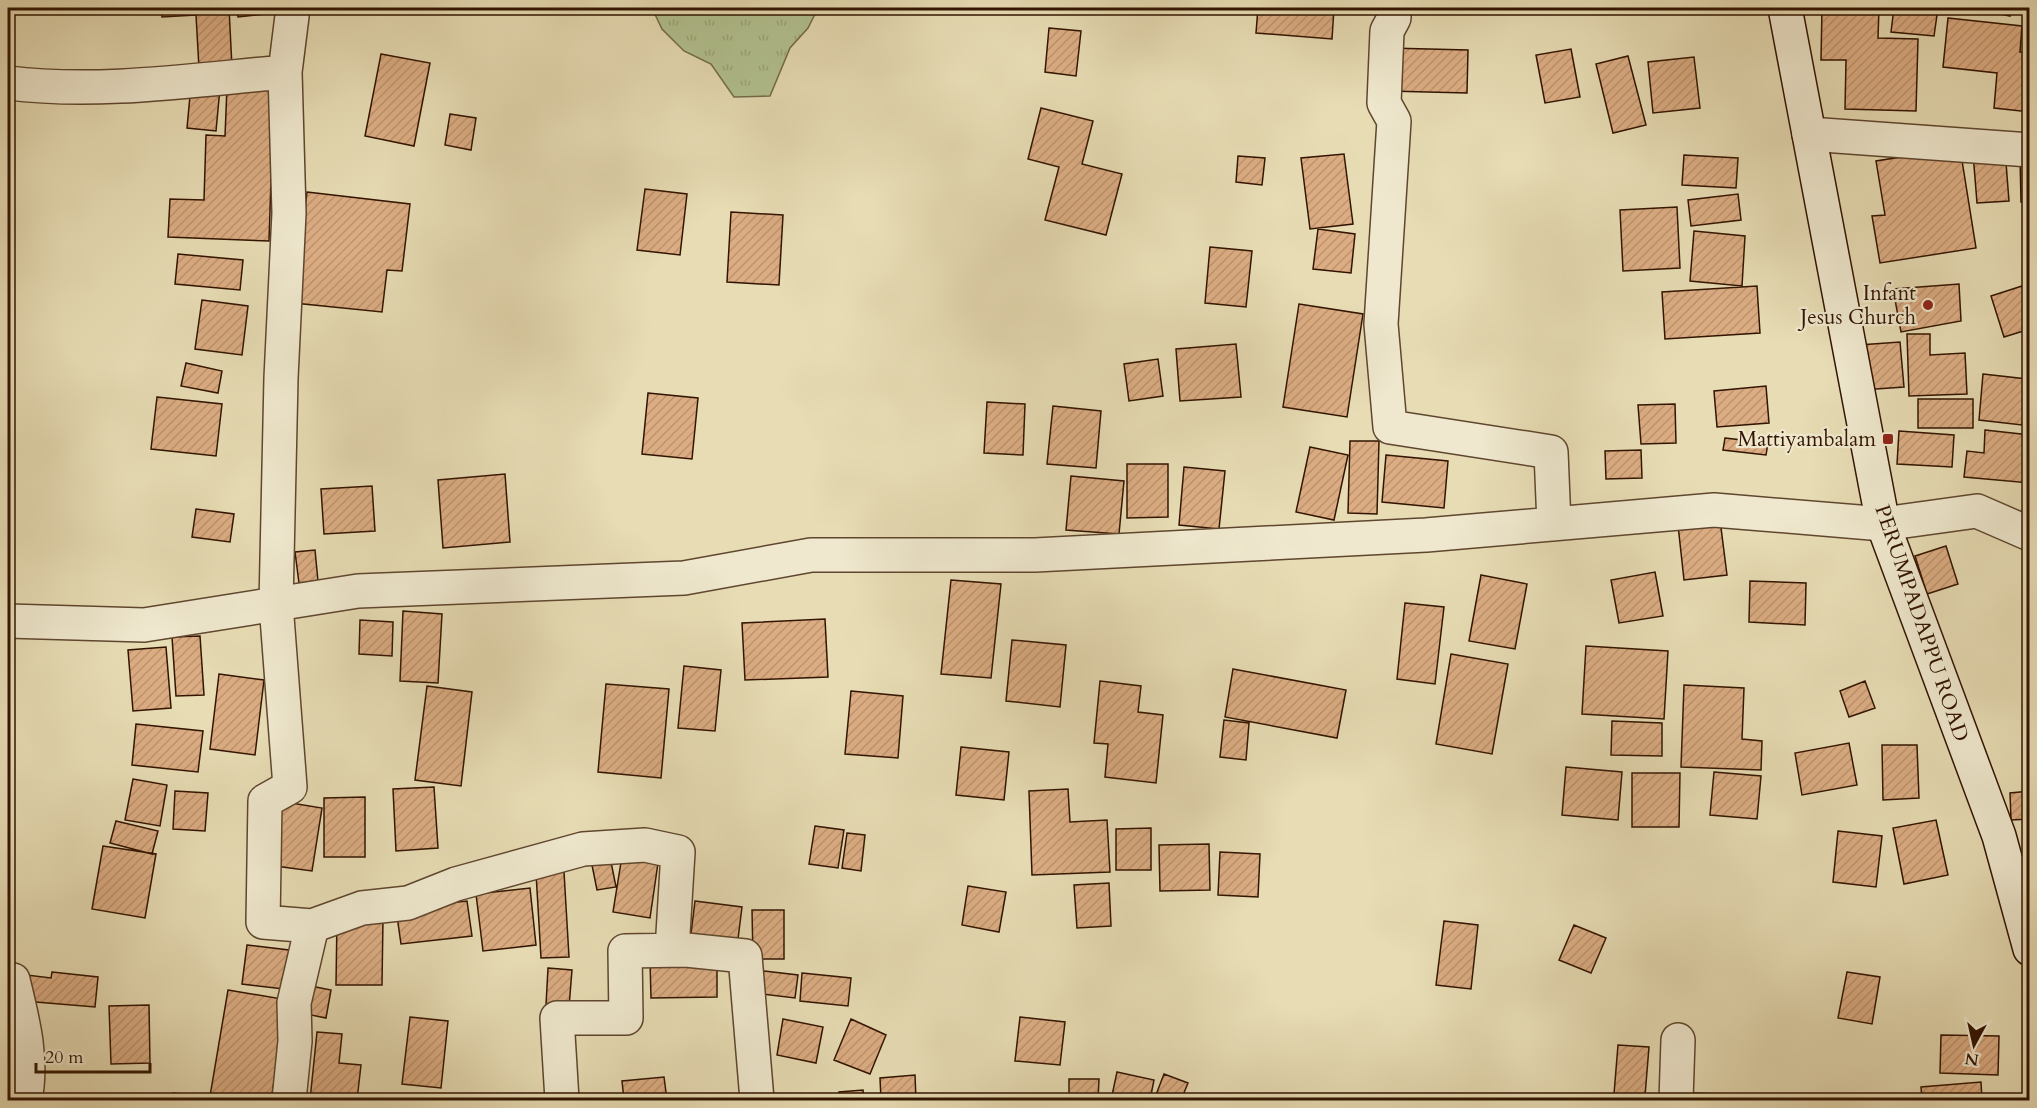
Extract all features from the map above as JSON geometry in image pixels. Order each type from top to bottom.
[{"type":"street","points":[[293,8],[285,72],[289,213],[281,378],[276,604],[290,788],[265,801],[263,922],[312,926],[362,908],[408,903],[456,884],[583,849],[645,845],[678,852],[672,950]]},
{"type":"street","points":[[1394,8],[1394,18],[1387,31],[1383,103],[1394,121],[1381,324],[1390,427],[1551,452],[1554,524]]},
{"type":"street","name":"PERUMPADAPPU ROAD","points":[[1785,8],[1883,524],[1999,836],[2030,949]]},
{"type":"street","points":[[8,83],[82,87],[145,86],[285,72]]},
{"type":"street","points":[[1809,134],[2030,150]]},
{"type":"street","points":[[8,621],[144,625],[358,591],[684,578],[811,555],[1035,555],[1426,534],[1714,510],[1883,524],[1977,511],[2030,534]]},
{"type":"street","points":[[289,1101],[295,1041],[294,1004],[312,926]]},
{"type":"street","points":[[562,1101],[557,1018],[626,1018],[625,951],[672,950],[746,956],[757,1101]]},
{"type":"street","points":[[8,980],[13,981],[26,1032],[30,1074],[25,1101]]},
{"type":"street","points":[[1676,1101],[1678,1040]]},
{"type":"green space","points":[[652,8],[818,8],[808,28],[790,48],[770,96],[734,97],[711,64],[684,51],[662,29]]},
{"type":"building","points":[[161,8],[229,8],[232,67],[199,68],[196,15],[162,17]]},
{"type":"building","points":[[237,8],[273,8],[273,13],[238,17]]},
{"type":"building","points":[[1258,8],[1334,8],[1332,39],[1256,33]]},
{"type":"building","points":[[1822,8],[1879,8],[1878,38],[1918,39],[1916,111],[1845,109],[1846,60],[1821,60]]},
{"type":"building","points":[[1894,8],[1938,8],[1934,36],[1891,32]]},
{"type":"building","points":[[1973,8],[2012,8],[2010,16]]},
{"type":"building","points":[[1948,18],[2022,26],[2020,52],[2030,53],[2030,112],[1994,108],[1997,73],[1943,67]]},
{"type":"building","points":[[1049,28],[1081,31],[1076,76],[1045,72]]},
{"type":"building","points":[[1389,48],[1468,50],[1467,93],[1388,91]]},
{"type":"building","points":[[1571,49],[1580,97],[1545,103],[1536,55]]},
{"type":"building","points":[[381,54],[430,63],[414,146],[365,136]]},
{"type":"building","points":[[1628,56],[1646,125],[1613,133],[1596,64]]},
{"type":"building","points":[[1694,57],[1700,108],[1653,113],[1648,62]]},
{"type":"building","points":[[191,85],[220,88],[216,131],[187,128]]},
{"type":"building","points":[[227,87],[274,88],[269,241],[168,237],[170,199],[204,200],[206,135],[225,136]]},
{"type":"building","points":[[1041,108],[1093,121],[1082,164],[1122,174],[1106,235],[1045,220],[1059,167],[1028,159]]},
{"type":"building","points":[[450,114],[476,118],[471,150],[445,145]]},
{"type":"building","points":[[1960,148],[1976,248],[1880,263],[1872,216],[1885,215],[1876,161]]},
{"type":"building","points":[[2005,150],[2009,201],[1977,203],[1973,153]]},
{"type":"building","points":[[1344,154],[1353,224],[1310,229],[1301,158]]},
{"type":"building","points":[[1684,155],[1738,158],[1736,188],[1682,185]]},
{"type":"building","points":[[1238,156],[1265,158],[1262,185],[1236,182]]},
{"type":"building","points":[[2020,157],[2030,157],[2030,202],[2021,202]]},
{"type":"building","points":[[645,189],[687,194],[680,255],[637,250]]},
{"type":"building","points":[[307,192],[410,204],[402,271],[387,270],[382,312],[294,303]]},
{"type":"building","points":[[1738,194],[1741,220],[1691,226],[1688,200]]},
{"type":"building","points":[[1677,207],[1680,268],[1623,271],[1620,210]]},
{"type":"building","points":[[2025,209],[2030,209],[2030,272],[2027,273]]},
{"type":"building","points":[[731,212],[783,215],[779,285],[727,282]]},
{"type":"building","points":[[1318,229],[1355,234],[1351,273],[1313,269]]},
{"type":"building","points":[[1694,231],[1745,236],[1742,286],[1690,281]]},
{"type":"building","points":[[1210,247],[1252,251],[1246,307],[1205,303]]},
{"type":"building","points":[[178,254],[243,260],[240,290],[175,284]]},
{"type":"building","name":"Infant Jesus Church","points":[[1959,284],[1961,321],[1901,332],[1893,289]]},
{"type":"building","points":[[1757,286],[1760,333],[1665,339],[1662,292]]},
{"type":"building","points":[[2022,286],[2030,310],[2030,329],[2004,337],[1991,296]]},
{"type":"building","points":[[202,300],[248,306],[242,355],[195,349]]},
{"type":"building","points":[[1299,304],[1363,314],[1347,417],[1283,407]]},
{"type":"building","points":[[1907,334],[1930,334],[1930,355],[1965,353],[1967,394],[1909,396]]},
{"type":"building","points":[[1900,342],[1904,387],[1862,390],[1859,345]]},
{"type":"building","points":[[1236,344],[1241,397],[1180,401],[1176,349]]},
{"type":"building","points":[[1158,359],[1163,396],[1129,401],[1124,364]]},
{"type":"building","points":[[186,363],[222,371],[218,393],[181,386]]},
{"type":"building","points":[[1983,374],[2027,379],[2022,425],[1979,420]]},
{"type":"building","points":[[1766,386],[1769,423],[1717,427],[1714,391]]},
{"type":"building","points":[[648,393],[698,398],[692,459],[642,454]]},
{"type":"building","points":[[157,397],[222,404],[216,456],[151,449]]},
{"type":"building","points":[[1918,399],[1973,399],[1973,428],[1918,428]]},
{"type":"building","points":[[987,402],[1025,404],[1023,455],[984,453]]},
{"type":"building","points":[[1675,404],[1676,443],[1641,444],[1638,405]]},
{"type":"building","points":[[1053,406],[1101,411],[1096,468],[1047,464]]},
{"type":"building","points":[[1985,430],[2030,435],[2030,483],[1964,477],[1967,451],[1984,453]]},
{"type":"building","points":[[1899,431],[1954,435],[1952,467],[1897,464]]},
{"type":"building","points":[[1725,438],[1768,443],[1766,455],[1723,450]]},
{"type":"building","points":[[1350,441],[1379,441],[1377,514],[1348,513]]},
{"type":"building","points":[[1310,447],[1348,455],[1334,520],[1296,512]]},
{"type":"building","points":[[1641,450],[1642,478],[1606,479],[1605,451]]},
{"type":"building","points":[[1386,455],[1448,461],[1444,508],[1382,502]]},
{"type":"building","points":[[1127,464],[1168,464],[1168,517],[1127,518]]},
{"type":"building","points":[[1184,467],[1225,471],[1219,529],[1179,525]]},
{"type":"building","points":[[505,474],[510,542],[443,548],[438,480]]},
{"type":"building","points":[[1071,476],[1124,481],[1119,534],[1066,530]]},
{"type":"building","points":[[372,486],[375,531],[324,534],[321,489]]},
{"type":"building","points":[[196,509],[234,514],[230,542],[192,537]]},
{"type":"building","points":[[1719,512],[1727,575],[1684,580],[1677,516]]},
{"type":"building","points":[[1946,546],[1958,584],[1927,594],[1915,556]]},
{"type":"building","points":[[315,550],[318,581],[299,583],[295,552]]},
{"type":"building","points":[[1655,572],[1663,616],[1619,623],[1611,580]]},
{"type":"building","points":[[1481,575],[1527,584],[1515,649],[1469,641]]},
{"type":"building","points":[[951,580],[1001,584],[991,678],[941,674]]},
{"type":"building","points":[[1750,581],[1806,583],[1805,625],[1749,622]]},
{"type":"building","points":[[1405,603],[1444,607],[1435,684],[1397,679]]},
{"type":"building","points":[[403,611],[442,614],[438,683],[400,681]]},
{"type":"building","points":[[825,619],[828,677],[745,680],[742,623]]},
{"type":"building","points":[[360,620],[393,622],[392,656],[359,654]]},
{"type":"building","points":[[200,636],[204,695],[176,696],[172,637]]},
{"type":"building","points":[[1012,640],[1066,645],[1060,707],[1006,701]]},
{"type":"building","points":[[1586,646],[1668,651],[1664,719],[1582,714]]},
{"type":"building","points":[[166,647],[171,708],[133,711],[128,650]]},
{"type":"building","points":[[1451,654],[1508,664],[1492,754],[1436,744]]},
{"type":"building","points":[[684,666],[721,670],[715,731],[678,728]]},
{"type":"building","points":[[1233,669],[1346,690],[1337,738],[1225,717]]},
{"type":"building","points":[[219,674],[264,680],[255,755],[210,749]]},
{"type":"building","points":[[1100,681],[1141,686],[1138,712],[1163,715],[1156,783],[1105,777],[1108,744],[1094,743]]},
{"type":"building","points":[[1865,681],[1875,708],[1849,717],[1840,691]]},
{"type":"building","points":[[606,684],[669,689],[661,778],[598,772]]},
{"type":"building","points":[[1684,685],[1744,688],[1742,739],[1762,741],[1761,770],[1681,767]]},
{"type":"building","points":[[427,686],[472,692],[461,786],[415,780]]},
{"type":"building","points":[[851,691],[903,696],[898,758],[845,754]]},
{"type":"building","points":[[1224,720],[1249,723],[1246,760],[1220,757]]},
{"type":"building","points":[[1612,721],[1662,723],[1662,756],[1611,755]]},
{"type":"building","points":[[136,724],[203,731],[198,772],[132,765]]},
{"type":"building","points":[[1849,743],[1857,785],[1802,795],[1795,753]]},
{"type":"building","points":[[1882,745],[1917,745],[1919,798],[1883,800]]},
{"type":"building","points":[[961,747],[1009,752],[1004,800],[956,795]]},
{"type":"building","points":[[1566,767],[1622,772],[1618,820],[1562,815]]},
{"type":"building","points":[[1714,772],[1761,776],[1757,819],[1710,815]]},
{"type":"building","points":[[1632,773],[1680,773],[1679,827],[1632,827]]},
{"type":"building","points":[[133,779],[167,785],[160,826],[125,820]]},
{"type":"building","points":[[434,787],[438,848],[396,851],[393,789]]},
{"type":"building","points":[[1068,789],[1070,822],[1107,820],[1110,872],[1032,875],[1029,791]]},
{"type":"building","points":[[175,791],[208,793],[205,831],[173,829]]},
{"type":"building","points":[[2030,791],[2030,819],[2011,820],[2010,793]]},
{"type":"building","points":[[365,797],[365,857],[324,857],[324,798]]},
{"type":"building","points":[[279,801],[322,808],[312,871],[268,865]]},
{"type":"building","points":[[1936,820],[1948,875],[1904,884],[1893,828]]},
{"type":"building","points":[[116,821],[158,831],[152,854],[110,843]]},
{"type":"building","points":[[815,826],[844,830],[838,868],[809,864]]},
{"type":"building","points":[[1151,828],[1151,870],[1116,870],[1116,829]]},
{"type":"building","points":[[1838,831],[1882,836],[1876,887],[1833,882]]},
{"type":"building","points":[[847,833],[865,835],[861,871],[842,868]]},
{"type":"building","points":[[1209,844],[1210,890],[1160,891],[1159,845]]},
{"type":"building","points":[[103,846],[156,854],[145,918],[92,909]]},
{"type":"building","points":[[623,850],[659,856],[650,918],[613,912]]},
{"type":"building","points":[[1220,852],[1260,854],[1258,897],[1218,895]]},
{"type":"building","points":[[610,857],[616,887],[597,890],[591,860]]},
{"type":"building","points":[[564,872],[569,957],[541,958],[536,873]]},
{"type":"building","points":[[1109,883],[1111,926],[1077,928],[1074,885]]},
{"type":"building","points":[[968,886],[1006,892],[999,932],[962,925]]},
{"type":"building","points":[[530,888],[536,945],[483,951],[476,894]]},
{"type":"building","points":[[467,901],[472,936],[401,944],[396,909]]},
{"type":"building","points":[[695,901],[742,907],[737,947],[690,942]]},
{"type":"building","points":[[752,910],[784,910],[784,959],[753,959]]},
{"type":"building","points":[[337,918],[383,919],[382,985],[336,985]]},
{"type":"building","points":[[1444,921],[1478,925],[1471,989],[1436,985]]},
{"type":"building","points":[[1574,925],[1606,938],[1591,973],[1559,960]]},
{"type":"building","points":[[247,945],[297,951],[292,990],[242,984]]},
{"type":"building","points":[[717,960],[717,997],[651,998],[650,961]]},
{"type":"building","points":[[548,968],[572,970],[569,1007],[546,1005]]},
{"type":"building","points":[[756,970],[798,975],[795,998],[753,993]]},
{"type":"building","points":[[52,972],[98,977],[95,1007],[24,1001],[27,975],[51,978]]},
{"type":"building","points":[[1847,972],[1880,977],[1872,1024],[1838,1018]]},
{"type":"building","points":[[802,973],[851,978],[848,1006],[800,1001]]},
{"type":"building","points":[[306,985],[331,990],[326,1018],[301,1013]]},
{"type":"building","points":[[228,990],[288,1000],[271,1100],[238,1100],[210,1096]]},
{"type":"building","points":[[149,1005],[150,1063],[111,1064],[109,1006]]},
{"type":"building","points":[[410,1017],[448,1021],[441,1088],[402,1084]]},
{"type":"building","points":[[1020,1017],[1065,1022],[1060,1065],[1015,1061]]},
{"type":"building","points":[[783,1019],[823,1027],[816,1063],[777,1055]]},
{"type":"building","points":[[851,1019],[886,1035],[870,1074],[834,1060]]},
{"type":"building","points":[[317,1032],[342,1034],[339,1063],[361,1065],[357,1100],[310,1100]]},
{"type":"building","points":[[1941,1035],[1999,1036],[1998,1075],[1940,1073]]},
{"type":"building","points":[[1618,1045],[1649,1047],[1645,1096],[1614,1094]]},
{"type":"building","points":[[1117,1072],[1154,1080],[1150,1100],[1111,1100]]},
{"type":"building","points":[[1164,1074],[1188,1083],[1181,1100],[1154,1100]]},
{"type":"building","points":[[915,1075],[916,1100],[881,1100],[880,1078]]},
{"type":"building","points":[[664,1077],[667,1100],[624,1100],[622,1081]]},
{"type":"building","points":[[1069,1079],[1099,1079],[1098,1100],[1069,1100]]},
{"type":"building","points":[[1981,1082],[1982,1100],[1922,1100],[1921,1087]]},
{"type":"building","points":[[863,1090],[864,1100],[840,1100],[839,1092]]},
{"type":"building","points":[[173,1093],[211,1097],[211,1100],[172,1100]]},
{"type":"building","points":[[1687,1093],[1723,1094],[1722,1100],[1687,1100]]},
{"type":"building","points":[[733,1096],[733,1100],[702,1100],[702,1097]]},
{"type":"place","name":"Infant Jesus Church","points":[[1928,305]]},
{"type":"place","name":"Mattiyambalam","points":[[1888,439]]}]
